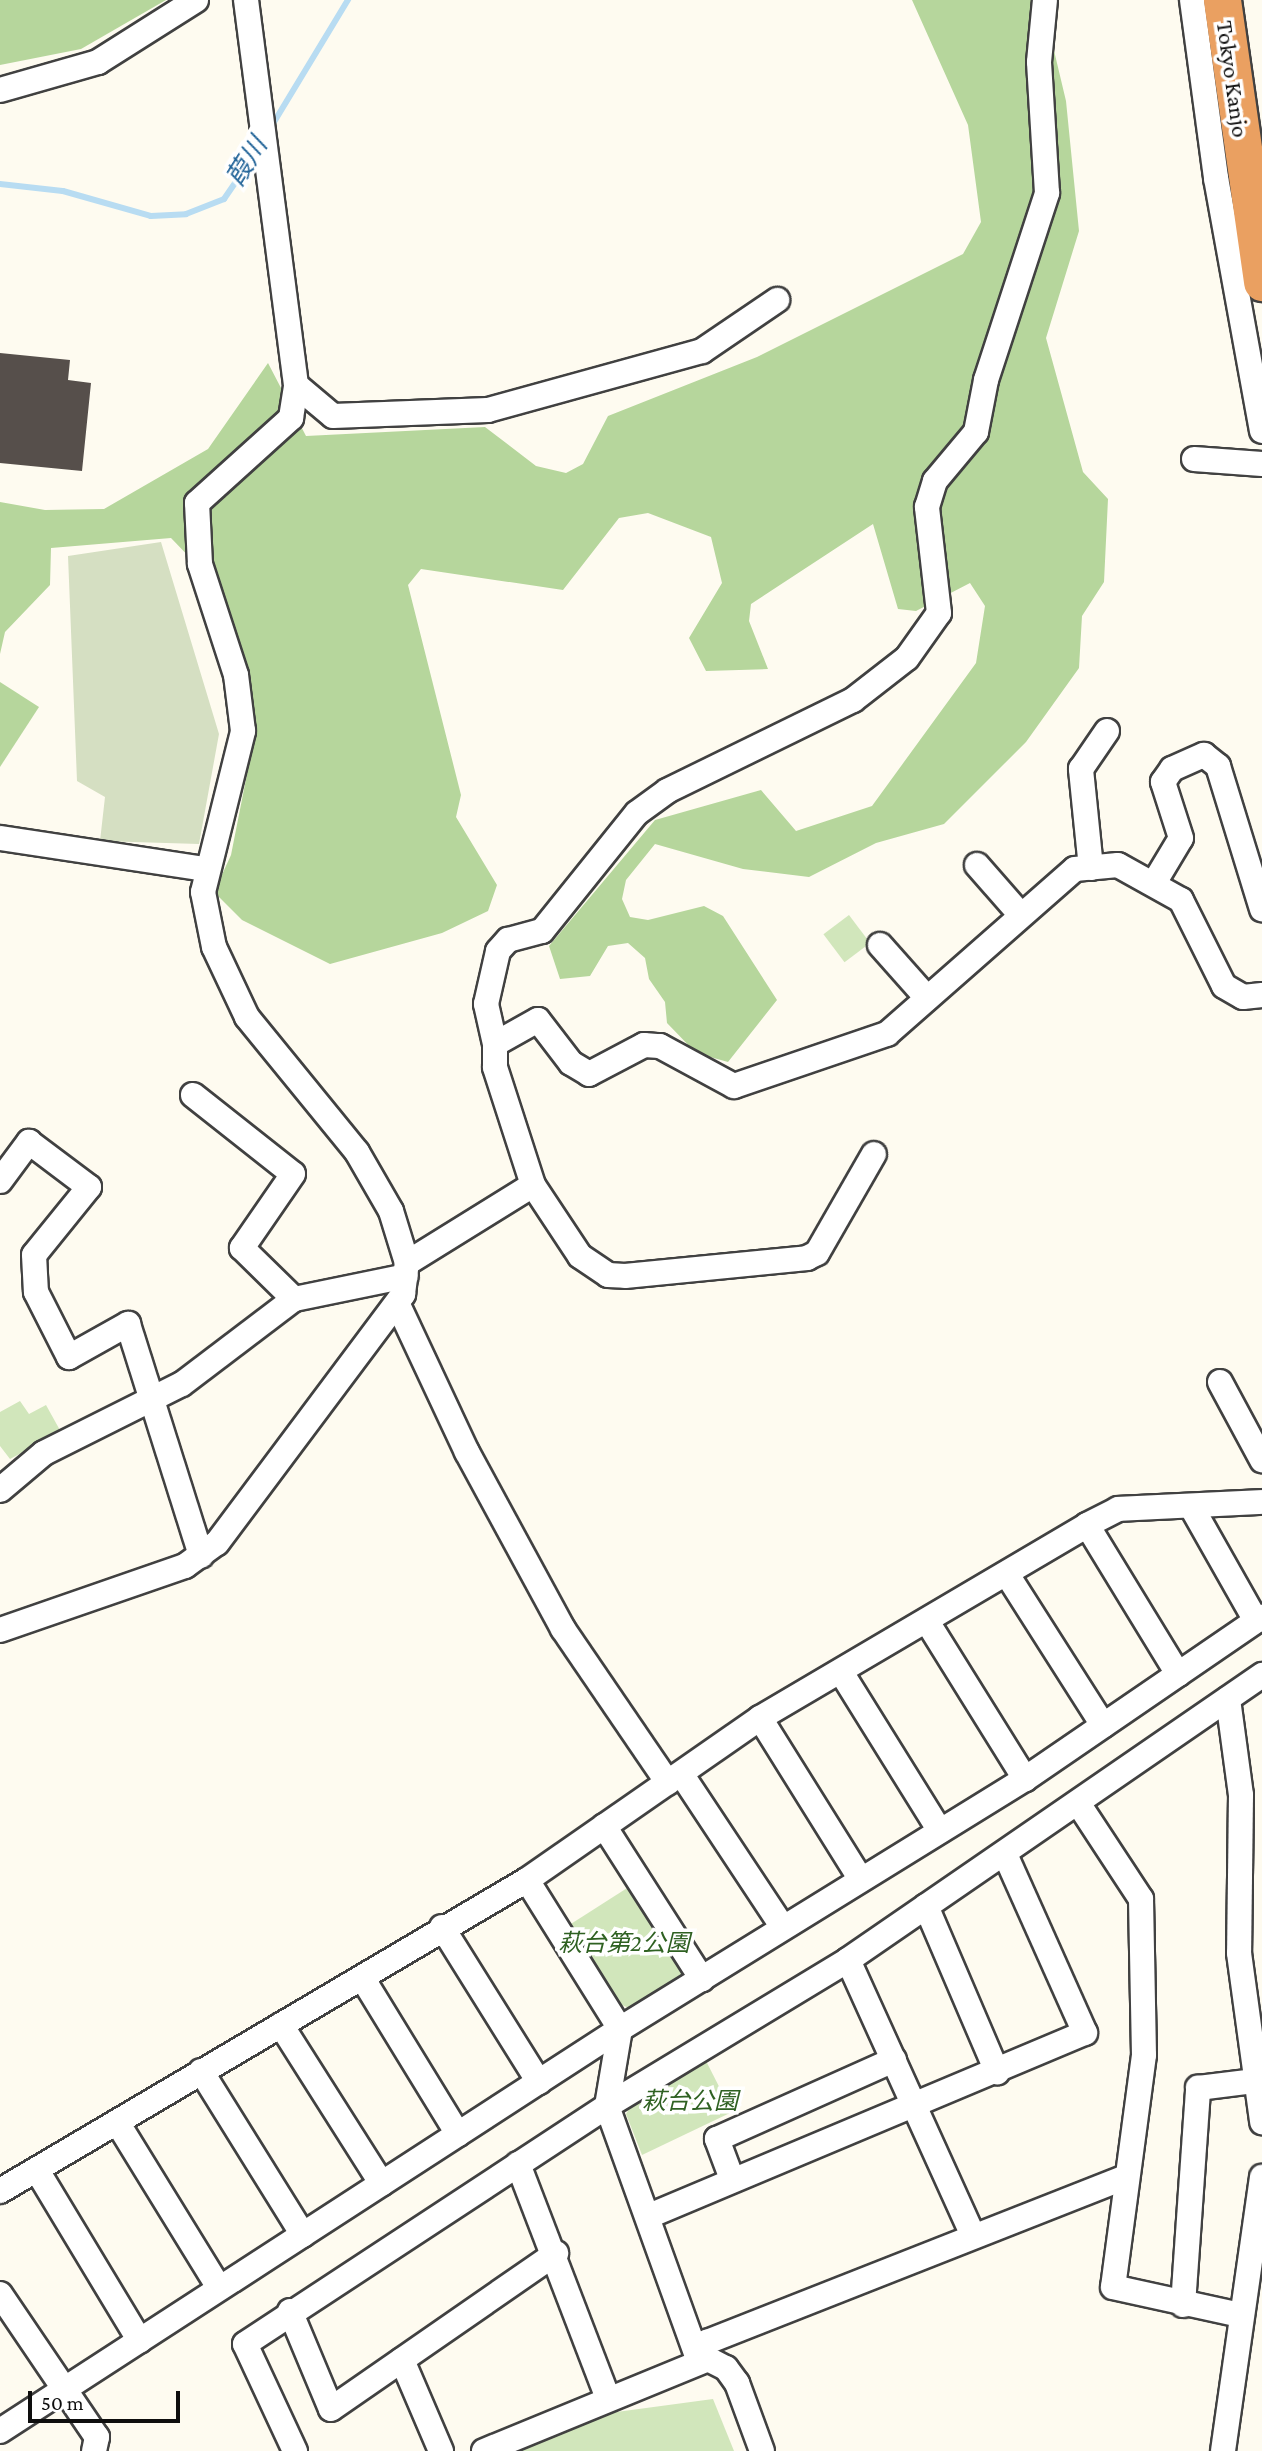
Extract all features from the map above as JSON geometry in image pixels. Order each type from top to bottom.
[{"type":"highway","name":"Tokyo Kanjo","points":[[1222,0],[1262,282]]},
{"type":"street","points":[[0,90],[97,62],[195,0]]},
{"type":"street","points":[[0,1630],[201,1556],[399,1307],[406,1269],[391,1211],[357,1152],[247,1017],[214,947],[205,869],[221,834],[243,731],[236,676],[200,564],[197,503],[290,418],[296,385],[246,0]]},
{"type":"street","points":[[874,1154],[817,1252],[807,1258],[625,1276],[608,1275],[580,1256],[533,1185],[495,1068],[495,1044],[486,1004],[498,951],[508,940],[542,931],[637,813],[667,791],[853,700],[907,658],[939,613],[927,507],[935,481],[976,432],[986,380],[1047,193],[1039,62],[1045,0]]},
{"type":"street","points":[[1192,0],[1216,178],[1262,431]]},
{"type":"street","points":[[296,385],[333,416],[488,410],[702,351],[777,300]]},
{"type":"street","points":[[1194,459],[1262,464]]},
{"type":"street","points":[[1091,868],[1081,769],[1107,731]]},
{"type":"street","points":[[1154,883],[1181,838],[1163,782],[1172,769],[1204,755],[1217,766],[1262,909]]},
{"type":"street","points":[[0,838],[205,869]]},
{"type":"street","points":[[495,1044],[538,1020],[571,1063],[589,1074],[644,1045],[660,1046],[734,1086],[887,1034],[1019,913],[1075,869],[1118,865],[1181,900],[1224,986],[1243,997],[1262,995]]},
{"type":"street","points":[[977,866],[1019,913]]},
{"type":"street","points":[[880,945],[927,998]]},
{"type":"street","points":[[193,1095],[293,1174],[242,1248],[293,1298]]},
{"type":"street","points":[[0,1181],[29,1142],[89,1188],[34,1255],[36,1292],[69,1357],[128,1324],[150,1403],[201,1556]]},
{"type":"street","points":[[4,1479],[44,1453],[150,1403],[293,1298],[406,1269],[533,1185]]},
{"type":"street","points":[[399,1307],[467,1452],[563,1629],[782,1926]]},
{"type":"street","points":[[1220,1382],[1262,1460]]},
{"type":"street","points":[[0,2192],[37,2172],[201,2070],[363,1979],[442,1927],[527,1880],[760,1718],[1008,1576],[1087,1525],[1118,1509],[1262,1502]]},
{"type":"street","points":[[0,2431],[620,2029],[782,1926],[1025,1779],[1259,1619],[1191,1506]]},
{"type":"street","points":[[1087,1525],[1178,1674]]},
{"type":"street","points":[[1008,1576],[1103,1725]]},
{"type":"street","points":[[928,1623],[1025,1779]]},
{"type":"street","points":[[841,1672],[940,1831]]},
{"type":"street","points":[[295,2451],[245,2344],[290,2311],[607,2106],[848,1960],[1262,1675]]},
{"type":"street","points":[[1228,1699],[1241,1795],[1239,1953],[1254,2081],[1262,2122]]},
{"type":"street","points":[[760,1718],[860,1878]]},
{"type":"street","points":[[1241,1795],[1262,1779]]},
{"type":"street","points":[[1078,1803],[1141,1899],[1144,2055],[1113,2287],[1183,2305],[1240,2315]]},
{"type":"street","points":[[604,1826],[702,1979]]},
{"type":"street","points":[[649,2216],[1085,2033],[1005,1854]]},
{"type":"street","points":[[527,1880],[620,2029],[607,2106],[649,2216],[699,2362]]},
{"type":"street","points":[[926,1906],[997,2072]]},
{"type":"street","points":[[442,1927],[539,2082]]},
{"type":"street","points":[[848,1960],[973,2235]]},
{"type":"street","points":[[363,1979],[458,2134]]},
{"type":"street","points":[[281,2025],[382,2184]]},
{"type":"street","points":[[732,2179],[717,2139],[894,2060]]},
{"type":"street","points":[[201,2070],[303,2235]]},
{"type":"street","points":[[1183,2305],[1198,2088],[1254,2081]]},
{"type":"street","points":[[117,2122],[219,2288]]},
{"type":"street","points":[[518,2164],[556,2253],[608,2398]]},
{"type":"street","points":[[37,2172],[140,2341]]},
{"type":"street","points":[[1223,2451],[1240,2315],[1256,2270],[1262,2176]]},
{"type":"street","points":[[699,2362],[707,2342],[1126,2177]]},
{"type":"street","points":[[290,2311],[331,2409],[556,2253]]},
{"type":"street","points":[[0,2294],[62,2391],[97,2437],[94,2451]]},
{"type":"street","points":[[402,2360],[441,2451]]},
{"type":"street","points":[[484,2451],[699,2362],[726,2368],[737,2383],[762,2451]]},
{"type":"green space","points":[[0,0],[166,0],[81,49],[0,65]]},
{"type":"green space","points":[[912,0],[1042,0],[1066,101],[1079,231],[1046,338],[1083,472],[1108,499],[1104,582],[1082,616],[1079,668],[1026,742],[944,824],[876,843],[809,877],[743,869],[655,844],[626,880],[622,899],[630,917],[648,920],[704,906],[723,916],[777,1000],[728,1062],[696,1053],[667,1023],[665,1002],[649,979],[645,958],[628,943],[608,946],[590,976],[560,979],[549,946],[655,820],[761,790],[796,831],[872,806],[976,663],[985,606],[970,583],[916,611],[898,609],[873,524],[751,604],[749,621],[768,669],[706,671],[689,638],[722,583],[711,537],[648,513],[619,518],[563,590],[421,569],[408,585],[461,795],[456,817],[497,885],[488,911],[442,933],[330,964],[242,920],[214,892],[231,855],[249,764],[224,593],[171,538],[51,548],[50,585],[5,632],[0,654],[0,502],[45,510],[104,509],[208,449],[268,363],[306,436],[485,427],[536,466],[566,473],[583,464],[608,416],[757,357],[963,254],[981,222],[968,125]]},
{"type":"green space","points":[[161,542],[219,734],[199,844],[100,841],[105,797],[77,781],[68,556]]},
{"type":"green space","points":[[0,682],[39,707],[0,767]]},
{"type":"green space","points":[[849,915],[870,943],[845,962],[823,934]]},
{"type":"green space","points":[[20,1401],[29,1414],[46,1405],[61,1432],[10,1459],[0,1446],[0,1412]]},
{"type":"green space","name":"萩台第2公園","points":[[635,1883],[691,1971],[631,2009],[615,2002],[563,1929]]},
{"type":"green space","name":"萩台公園","points":[[704,2057],[732,2112],[642,2155],[626,2114],[632,2104]]},
{"type":"green space","points":[[713,2399],[734,2451],[515,2451],[609,2413]]},
{"type":"building","points":[[0,353],[70,360],[68,380],[91,383],[82,471],[0,463]]},
{"type":"waterway","name":"葭川","points":[[271,127],[348,0]]},
{"type":"waterway","name":"葭川","points":[[0,184],[63,191],[151,216],[186,214],[224,199],[257,151]]}]
